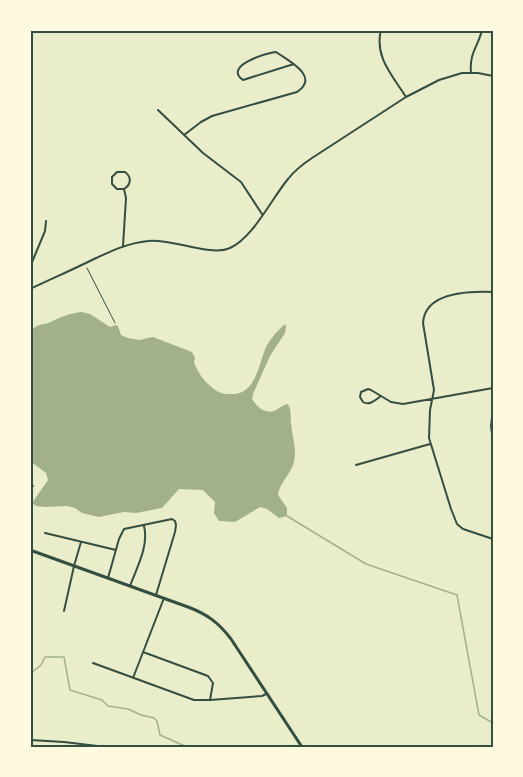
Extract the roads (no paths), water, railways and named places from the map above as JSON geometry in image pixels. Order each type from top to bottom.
[{"type":"main road","points":[[30,550],[199,611],[209,617],[221,626],[302,747]]},
{"type":"street","points":[[381,30],[379,43],[381,54],[406,97]]},
{"type":"street","points":[[471,72],[471,56],[482,30]]},
{"type":"street","points":[[184,135],[212,116],[297,92],[305,85],[306,78],[300,69],[294,64],[279,54],[272,52],[246,62],[238,70],[240,79],[294,64]]},
{"type":"street","points":[[30,289],[123,246],[160,240],[211,250],[229,248],[241,240],[288,178],[312,158],[428,85],[450,76],[471,72],[493,76]]},
{"type":"street","points":[[158,110],[209,158],[241,182],[262,214]]},
{"type":"street","points":[[117,172],[125,172],[129,176],[129,185],[124,189],[117,189],[112,184],[112,177],[117,172]]},
{"type":"street","points":[[123,246],[126,198],[124,189]]},
{"type":"street","points":[[30,267],[45,231],[46,221]]},
{"type":"street","points":[[493,292],[477,292],[442,298],[430,306],[423,319],[434,390],[429,426],[430,444],[457,524],[470,532],[493,539]]},
{"type":"street","points":[[381,396],[368,404],[360,397],[361,392],[366,389],[399,404],[493,388]]},
{"type":"street","points":[[493,408],[491,426],[493,442]]},
{"type":"street","points":[[356,465],[430,444]]},
{"type":"street","points":[[108,578],[124,529],[172,519],[176,525],[175,532],[156,595]]},
{"type":"street","points":[[130,586],[144,545],[146,536],[144,526]]},
{"type":"street","points":[[45,533],[116,550]]},
{"type":"street","points":[[64,611],[81,542]]},
{"type":"street","points":[[133,678],[164,598]]},
{"type":"street","points":[[143,652],[208,676],[213,683],[210,700]]},
{"type":"street","points":[[93,663],[194,700],[266,694]]},
{"type":"street","points":[[30,740],[106,747]]},
{"type":"waterway","points":[[287,516],[366,564],[457,595],[479,715],[493,723]]},
{"type":"waterway","points":[[30,674],[41,665],[45,657],[64,657],[70,690],[102,700],[108,706],[128,709],[154,718],[157,721],[160,735],[187,747]]}]
